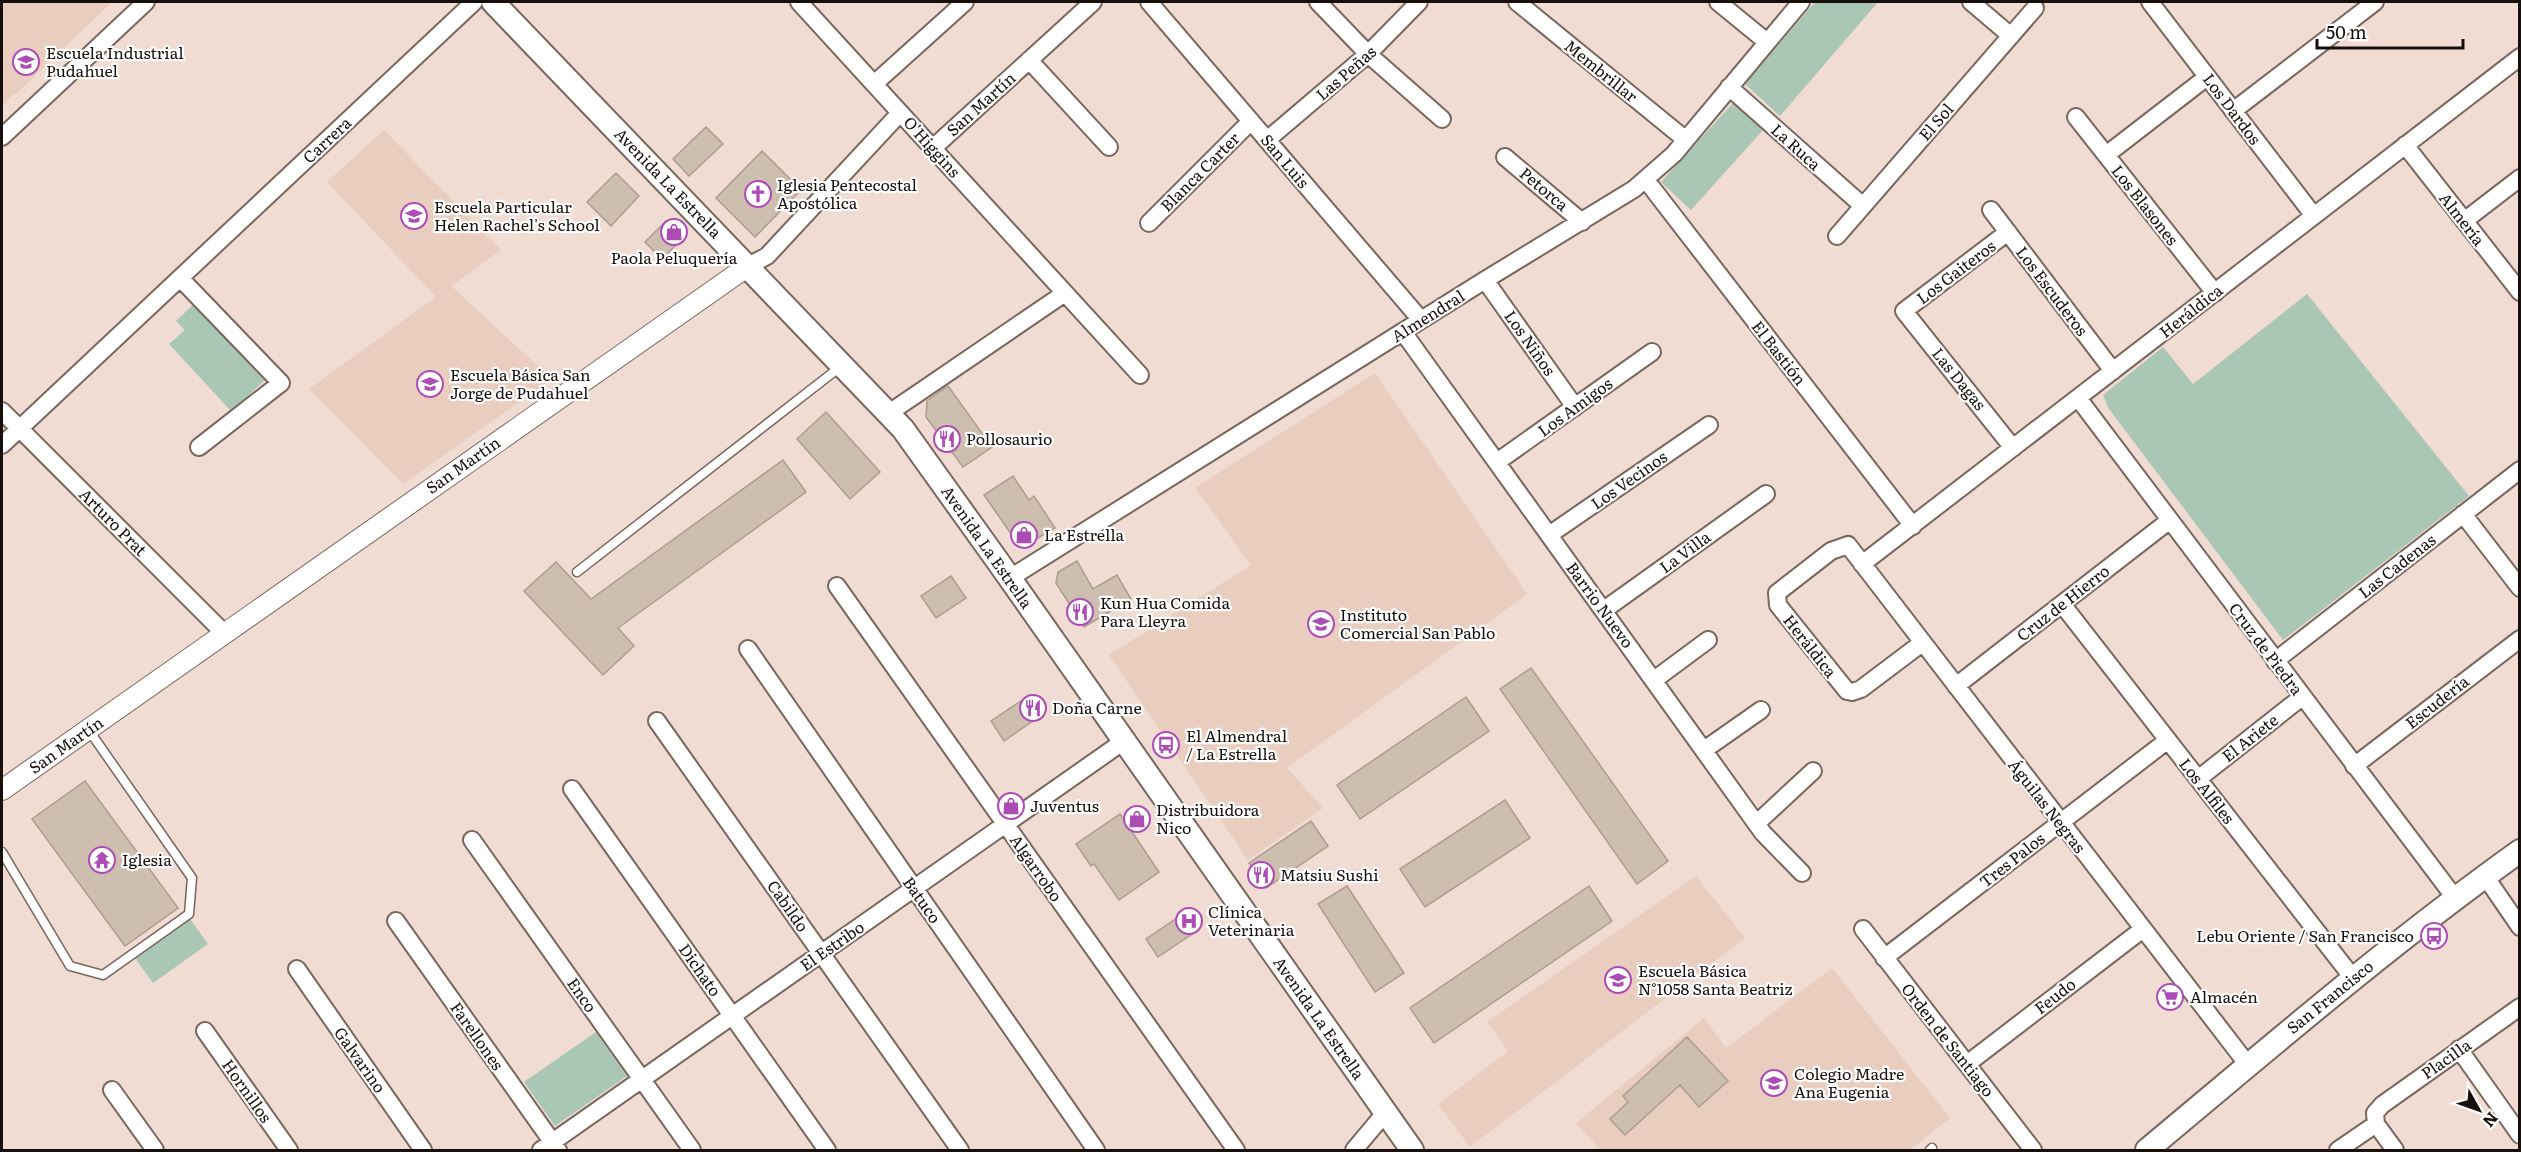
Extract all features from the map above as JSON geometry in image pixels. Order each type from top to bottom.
[{"type":"main road","name":"Avenida La Estrella","points":[[493,2],[889,413],[1010,578],[1412,1150]]},
{"type":"main road","name":"San Francisco","points":[[2146,1150],[2353,978],[2455,898],[2520,851]]},
{"type":"street","points":[[2,136],[146,2]]},
{"type":"street","name":"Carrera","points":[[2,445],[474,2]]},
{"type":"street","name":"O'Higgins","points":[[799,2],[1140,375]]},
{"type":"street","points":[[874,84],[965,2]]},
{"type":"street","name":"San Martín","points":[[933,148],[1093,2]]},
{"type":"street","name":"San Luis","points":[[1149,2],[1421,320]]},
{"type":"street","points":[[1318,2],[1368,54],[1442,119]]},
{"type":"street","name":"Las Peñas","points":[[1267,140],[1368,54],[1419,2]]},
{"type":"street","name":"Membrillar","points":[[1517,2],[1686,140]]},
{"type":"street","points":[[1718,2],[1767,42]]},
{"type":"street","name":"Almendral","points":[[1010,578],[1646,180],[1686,140],[1801,2]]},
{"type":"street","points":[[1971,2],[2011,36]]},
{"type":"street","points":[[2233,111],[2375,2]]},
{"type":"street","name":"Los Dardos","points":[[2156,4],[2233,111],[2314,216]]},
{"type":"street","name":"El Sol","points":[[1837,236],[2035,8]]},
{"type":"street","name":"Heráldica","points":[[1862,564],[2520,57]]},
{"type":"street","name":"San Martín","points":[[1029,60],[1109,147]]},
{"type":"street","points":[[2106,155],[2208,77]]},
{"type":"street","name":"La Ruca","points":[[1730,87],[1863,206]]},
{"type":"street","name":"San Martín","points":[[2,790],[766,256],[900,113]]},
{"type":"street","name":"Los Blasones","points":[[2076,117],[2215,293]]},
{"type":"street","name":"Blanca Carter","points":[[1149,223],[1251,121]]},
{"type":"street","name":"Almería","points":[[2405,145],[2520,292]]},
{"type":"street","name":"Petorca","points":[[1505,157],[1582,222]]},
{"type":"street","points":[[2464,221],[2520,178]]},
{"type":"street","name":"El Bastión","points":[[1646,180],[1913,526]]},
{"type":"street","name":"Los Escuderos","points":[[1991,210],[2113,371]]},
{"type":"street","name":"Los Gaiteros","points":[[1904,311],[2008,232]]},
{"type":"street","points":[[180,278],[281,383],[199,447]]},
{"type":"street","name":"Los Niños","points":[[1485,280],[1575,407]]},
{"type":"street","points":[[889,413],[1065,293]]},
{"type":"street","name":"Las Dagas","points":[[1904,311],[2013,448]]},
{"type":"street","name":"Barrio Nuevo","points":[[1403,332],[1771,843],[1802,873]]},
{"type":"street","name":"Los Amigos","points":[[1497,462],[1652,352]]},
{"type":"street","name":"Cruz de Piedra","points":[[2078,398],[2455,898]]},
{"type":"street","name":"Arturo Prat","points":[[2,411],[224,633]]},
{"type":"street","name":"Los Vecinos","points":[[1549,535],[1709,425]]},
{"type":"street","name":"Las Cadenas","points":[[2275,661],[2520,470]]},
{"type":"street","name":"La Villa","points":[[1604,610],[1766,494]]},
{"type":"street","points":[[2463,514],[2520,588]]},
{"type":"street","name":"Cruz de Hierro","points":[[1956,686],[2169,520]]},
{"type":"street","name":"Heráldica","points":[[1848,546],[1831,551],[1780,589],[1776,597],[1778,605],[1843,687],[1852,692],[1861,690],[1922,643]]},
{"type":"street","name":"Águilas Negras","points":[[1848,546],[2248,1065]]},
{"type":"street","name":"Algarrobo","points":[[837,586],[1236,1150]]},
{"type":"street","name":"Los Alfiles","points":[[2062,604],[2353,978]]},
{"type":"street","name":"Escudería","points":[[2354,766],[2520,639]]},
{"type":"street","points":[[1654,680],[1708,640]]},
{"type":"street","name":"Batuco","points":[[748,649],[1096,1150]]},
{"type":"street","name":"El Ariete","points":[[2198,779],[2302,697]]},
{"type":"street","points":[[1704,750],[1761,710]]},
{"type":"street","name":"Cabildo","points":[[657,721],[960,1150]]},
{"type":"street","name":"Tres Palos","points":[[1884,957],[2168,740]]},
{"type":"street","name":"El Estribo","points":[[550,1148],[642,1079],[1124,741]]},
{"type":"street","points":[[1757,823],[1813,771]]},
{"type":"street","name":"Dichato","points":[[572,789],[827,1150]]},
{"type":"street","name":"Enco","points":[[472,840],[692,1150]]},
{"type":"street","points":[[2485,876],[2520,927]]},
{"type":"street","name":"Farellones","points":[[396,921],[550,1148]]},
{"type":"street","name":"Feudo","points":[[1967,1064],[2143,928]]},
{"type":"street","name":"Orden de Santiago","points":[[1863,929],[2033,1150]]},
{"type":"street","name":"Galvarino","points":[[297,969],[423,1150]]},
{"type":"street","name":"Placilla","points":[[2338,1150],[2376,1119],[2382,1105],[2520,1007]]},
{"type":"street","name":"Hornillos","points":[[205,1031],[289,1150]]},
{"type":"street","points":[[2459,1049],[2520,1136]]},
{"type":"street","points":[[112,1090],[155,1150]]},
{"type":"street","points":[[1354,1150],[1385,1113]]},
{"type":"street","points":[[2376,1119],[2395,1150]]},
{"type":"lane","points":[[577,572],[843,365]]},
{"type":"lane","points":[[2,852],[70,966],[103,975],[189,914],[192,878],[88,729]]},
{"type":"shaded area","name":"Escuela Industrial Pudahuel","points":[[2,2],[112,2],[2,105]]},
{"type":"shaded area","name":"Escuela Básica San Jorge de Pudahuel","points":[[384,130],[501,250],[451,286],[552,379],[403,484],[309,389],[436,297],[327,182]]},
{"type":"shaded area","name":"Instituto Comercial San Pablo","points":[[1375,373],[1527,594],[1287,768],[1323,808],[1248,860],[1109,655],[1251,565],[1195,488]]},
{"type":"shaded area","name":"Escuela Básica N°1058 Santa Beatriz","points":[[1696,876],[1745,938],[1470,1147],[1438,1104],[1508,1051],[1487,1022]]},
{"type":"shaded area","name":"Colegio Madre Ana Eugenia","points":[[1832,968],[1950,1118],[1910,1150],[1600,1150],[1576,1123],[1704,1018],[1726,1048]]},
{"type":"green space","points":[[1815,2],[1878,2],[1780,116],[1745,84]]},
{"type":"green space","points":[[1733,103],[1763,130],[1691,210],[1661,182]]},
{"type":"green space","points":[[2307,294],[2469,496],[2283,640],[2109,409],[2103,395],[2163,347],[2193,384]]},
{"type":"green space","points":[[194,304],[265,380],[231,411],[169,344],[185,330],[176,321]]},
{"type":"green space","points":[[190,919],[208,944],[153,983],[135,958]]},
{"type":"green space","points":[[596,1032],[627,1076],[555,1126],[524,1082]]},
{"type":"building","points":[[706,127],[723,144],[689,176],[673,159]]},
{"type":"building","name":"Iglesia Pentecostal Apostólica","points":[[762,151],[801,190],[755,237],[716,198]]},
{"type":"building","points":[[616,173],[639,196],[611,226],[587,202]]},
{"type":"building","points":[[666,221],[683,238],[662,259],[645,242]]},
{"type":"building","points":[[948,386],[992,447],[963,467],[926,417],[927,401]]},
{"type":"building","points":[[826,412],[880,472],[850,499],[797,439]]},
{"type":"building","points":[[783,460],[806,492],[618,628],[634,646],[603,675],[524,591],[556,562],[591,599]]},
{"type":"building","points":[[1013,476],[1029,500],[1034,496],[1055,528],[1031,542],[1016,541],[984,495]]},
{"type":"building","points":[[1077,561],[1093,589],[1117,575],[1131,599],[1084,627],[1056,583],[1058,572]]},
{"type":"building","points":[[951,576],[966,598],[936,618],[921,596]]},
{"type":"building","points":[[1531,668],[1668,861],[1637,884],[1500,689]]},
{"type":"building","points":[[1030,695],[1043,714],[1004,741],[991,721]]},
{"type":"building","points":[[1466,697],[1489,731],[1360,819],[1337,785]]},
{"type":"building","points":[[85,781],[178,908],[125,946],[32,819]]},
{"type":"building","points":[[1505,800],[1530,838],[1425,907],[1400,869]]},
{"type":"building","points":[[1120,814],[1159,872],[1119,900],[1094,864],[1091,866],[1076,844]]},
{"type":"building","points":[[1311,821],[1328,846],[1266,888],[1249,863]]},
{"type":"building","points":[[1347,886],[1404,973],[1375,992],[1318,904]]},
{"type":"building","points":[[1589,886],[1612,921],[1434,1043],[1410,1008]]},
{"type":"building","points":[[1186,912],[1198,930],[1158,957],[1146,939]]},
{"type":"building","points":[[1687,1037],[1728,1081],[1699,1107],[1680,1085],[1625,1135],[1610,1119],[1628,1102],[1623,1096]]},
{"type":"place","name":"Escuela Industrial Pudahuel","points":[[26,62]]},
{"type":"place","name":"Iglesia Pentecostal Apostólica","points":[[758,194]]},
{"type":"place","name":"Escuela Particular Helen Rachel's School","points":[[414,216]]},
{"type":"place","name":"Paola Peluquería","points":[[674,232]]},
{"type":"place","name":"Escuela Básica San Jorge de Pudahuel","points":[[430,384]]},
{"type":"place","name":"Pollosaurio","points":[[947,439]]},
{"type":"place","name":"La Estrella","points":[[1024,535]]},
{"type":"place","name":"Kun Hua Comida Para Lleyra","points":[[1080,612]]},
{"type":"place","name":"Instituto Comercial San Pablo","points":[[1321,624]]},
{"type":"place","name":"Doña Carne","points":[[1033,708]]},
{"type":"place","name":"El Almendral / La Estrella","points":[[1166,745]]},
{"type":"place","name":"Juventus","points":[[1011,806]]},
{"type":"place","name":"Distribuidora Nico","points":[[1137,819]]},
{"type":"place","name":"Iglesia","points":[[102,860]]},
{"type":"place","name":"Matsiu Sushi","points":[[1261,875]]},
{"type":"place","name":"Clínica Veterinaria","points":[[1189,921]]},
{"type":"place","name":"Lebu Oriente / San Francisco","points":[[2434,936]]},
{"type":"place","name":"Escuela Básica N°1058 Santa Beatriz","points":[[1618,980]]},
{"type":"place","name":"Almacén","points":[[2170,997]]},
{"type":"place","name":"Colegio Madre Ana Eugenia","points":[[1774,1083]]}]
